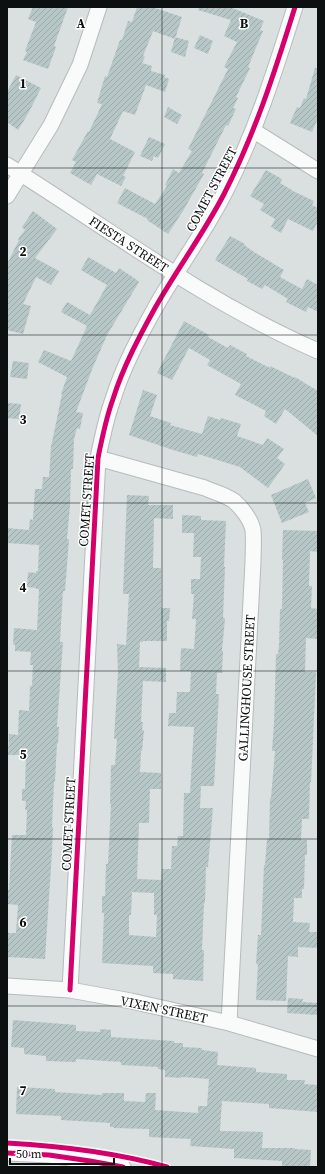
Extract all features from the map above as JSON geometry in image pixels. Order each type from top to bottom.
[{"type":"street","points":[[7,196],[22,174],[58,112],[80,64],[100,7]]},
{"type":"street","name":"COMET STREET","points":[[70,990],[98,458],[106,423],[113,398],[125,368],[156,308],[224,194],[254,131],[276,70],[295,7]]},
{"type":"street","points":[[254,131],[318,171]]},
{"type":"street","name":"FIESTA STREET","points":[[7,165],[176,275],[287,338],[318,351]]},
{"type":"street","name":"GALLINGHOUSE STREET","points":[[98,458],[218,493],[233,501],[248,518],[253,528],[254,544],[229,1023]]},
{"type":"street","name":"VIXEN STREET","points":[[7,986],[70,990],[131,1001],[229,1023],[318,1049]]},
{"type":"street","points":[[7,1153],[49,1155],[123,1167]]},
{"type":"building","points":[[33,7],[68,7],[54,46],[56,47],[48,69],[23,60],[36,22],[28,19]]},
{"type":"building","points":[[137,7],[152,7],[182,17],[175,39],[153,31],[143,56],[145,57],[142,63],[152,66],[151,71],[165,75],[164,77],[169,79],[165,92],[146,85],[135,115],[123,111],[110,139],[135,152],[123,176],[126,177],[121,186],[97,174],[91,185],[70,173],[76,162],[72,160],[88,131],[89,132],[102,104],[97,103],[105,76],[107,77],[128,21],[132,22]]},
{"type":"building","points":[[199,7],[230,7],[264,21],[260,30],[263,31],[248,67],[250,68],[236,97],[238,98],[233,108],[236,109],[228,126],[226,125],[202,173],[204,174],[168,234],[147,220],[148,219],[117,203],[125,188],[155,204],[167,186],[165,185],[173,169],[179,173],[192,151],[188,149],[228,69],[224,67],[237,42],[224,36],[231,20],[198,10]]},
{"type":"building","points":[[200,35],[213,41],[208,54],[194,48]]},
{"type":"building","points":[[175,37],[189,41],[185,57],[171,52]]},
{"type":"building","points":[[315,68],[318,68],[318,118],[312,132],[290,123],[297,107],[300,108],[304,98],[306,99]]},
{"type":"building","points":[[16,75],[41,88],[18,130],[7,122],[7,92]]},
{"type":"building","points":[[168,107],[182,115],[177,124],[164,117]]},
{"type":"building","points":[[149,137],[165,144],[158,158],[154,156],[152,161],[140,156]]},
{"type":"building","points":[[266,170],[282,179],[280,183],[314,201],[312,205],[318,208],[318,221],[313,231],[288,219],[281,233],[271,227],[275,219],[260,210],[264,204],[250,196]]},
{"type":"building","points":[[33,211],[57,229],[35,258],[59,271],[51,285],[36,277],[23,304],[31,306],[23,334],[7,330],[7,264],[19,240],[18,239],[25,230],[22,227]]},
{"type":"building","points":[[230,236],[245,244],[244,245],[254,252],[284,270],[280,277],[302,289],[307,279],[318,285],[318,312],[308,307],[306,312],[286,302],[288,299],[265,285],[262,289],[215,260]]},
{"type":"building","points":[[88,257],[116,273],[119,268],[139,282],[107,335],[76,412],[83,413],[80,429],[77,428],[74,439],[73,469],[71,469],[67,539],[69,539],[65,591],[63,591],[60,642],[63,642],[57,727],[59,727],[54,782],[52,852],[45,959],[7,957],[7,933],[16,933],[18,905],[7,904],[12,835],[26,835],[27,810],[25,810],[26,801],[22,801],[22,789],[25,789],[26,755],[8,755],[9,734],[18,735],[19,710],[29,711],[33,665],[30,665],[31,652],[15,651],[15,645],[13,644],[14,628],[37,630],[39,589],[27,587],[28,572],[36,573],[36,571],[38,571],[39,545],[7,543],[7,528],[29,530],[30,519],[33,520],[35,489],[42,489],[43,477],[49,477],[51,447],[61,394],[67,377],[38,362],[44,350],[71,361],[87,326],[61,312],[67,302],[90,315],[107,285],[81,270]]},
{"type":"building","points":[[184,321],[228,348],[230,345],[247,354],[246,356],[270,368],[270,366],[295,377],[318,391],[318,436],[285,409],[276,424],[264,416],[266,411],[235,395],[241,384],[207,365],[210,360],[189,348],[172,380],[157,373]]},
{"type":"building","points":[[13,361],[29,363],[27,379],[10,377]]},
{"type":"building","points":[[143,390],[157,395],[150,416],[171,423],[170,425],[202,434],[208,416],[241,424],[237,436],[263,445],[267,438],[284,449],[277,458],[285,464],[268,488],[240,467],[198,454],[197,457],[129,435]]},
{"type":"building","points":[[7,403],[21,404],[19,419],[7,418]]},
{"type":"building","points":[[308,479],[316,498],[305,503],[309,512],[282,523],[271,495]]},
{"type":"building","points":[[127,495],[149,496],[148,505],[173,505],[173,519],[154,518],[153,568],[161,568],[161,608],[170,608],[169,621],[167,621],[167,641],[140,642],[139,667],[166,668],[166,682],[143,681],[141,722],[143,722],[142,730],[144,730],[140,772],[161,773],[161,789],[150,789],[149,823],[139,823],[137,879],[161,880],[162,869],[171,869],[172,846],[177,846],[178,836],[183,836],[184,793],[190,793],[194,727],[168,726],[169,713],[176,713],[177,692],[190,692],[191,671],[180,671],[181,648],[194,649],[196,619],[192,619],[194,594],[191,594],[191,579],[200,579],[201,557],[193,557],[194,533],[182,533],[182,515],[201,516],[201,520],[226,521],[223,618],[225,618],[222,673],[217,673],[216,694],[219,694],[214,786],[201,786],[200,808],[213,808],[208,867],[206,867],[202,950],[204,950],[203,981],[173,979],[173,974],[153,973],[153,966],[102,963],[104,913],[102,913],[102,896],[105,896],[106,864],[108,864],[111,765],[115,765],[117,739],[114,739],[118,672],[117,644],[126,645],[129,594],[123,594]],"holes":[[[132,892],[154,893],[154,915],[157,915],[156,937],[129,935],[129,915],[131,915]]]},
{"type":"building","points":[[283,530],[318,531],[318,552],[310,551],[309,586],[312,586],[311,608],[318,609],[318,639],[306,638],[305,672],[316,672],[309,819],[302,819],[301,840],[307,840],[307,855],[305,855],[304,889],[302,889],[302,898],[294,898],[293,922],[310,923],[309,932],[318,932],[318,948],[298,947],[298,957],[288,956],[286,1001],[256,1000],[258,935],[261,935],[264,865],[267,839],[269,839],[270,798],[275,751],[272,751],[276,654],[278,654],[279,645],[280,609],[282,609]]},
{"type":"building","points":[[288,998],[303,999],[302,1002],[318,1003],[318,1015],[287,1013]]},
{"type":"building","points":[[13,1020],[76,1025],[76,1031],[100,1032],[100,1029],[111,1030],[111,1037],[174,1041],[174,1043],[183,1043],[183,1047],[202,1048],[202,1050],[218,1052],[217,1065],[256,1068],[256,1072],[287,1074],[287,1080],[305,1080],[304,1084],[318,1085],[318,1112],[269,1108],[269,1104],[222,1101],[220,1131],[263,1132],[262,1148],[295,1148],[311,1150],[310,1167],[282,1167],[282,1161],[234,1158],[234,1149],[190,1146],[191,1139],[149,1137],[149,1129],[114,1128],[110,1127],[110,1123],[61,1120],[61,1116],[16,1114],[17,1087],[55,1089],[55,1092],[102,1095],[102,1093],[124,1093],[124,1101],[145,1102],[146,1093],[156,1093],[155,1110],[198,1113],[198,1106],[207,1106],[209,1079],[165,1077],[165,1070],[158,1069],[158,1067],[121,1065],[121,1062],[76,1059],[76,1062],[46,1061],[46,1056],[24,1054],[24,1048],[11,1047]]},
{"type":"cycle path","points":[[70,990],[98,458],[108,413],[126,364],[137,341],[163,294],[216,208],[235,171],[264,102],[295,7]]},
{"type":"cycle path","points":[[7,1143],[87,1150],[127,1157],[167,1167]]},
{"type":"cycle path","points":[[7,1153],[49,1155],[123,1167]]}]
